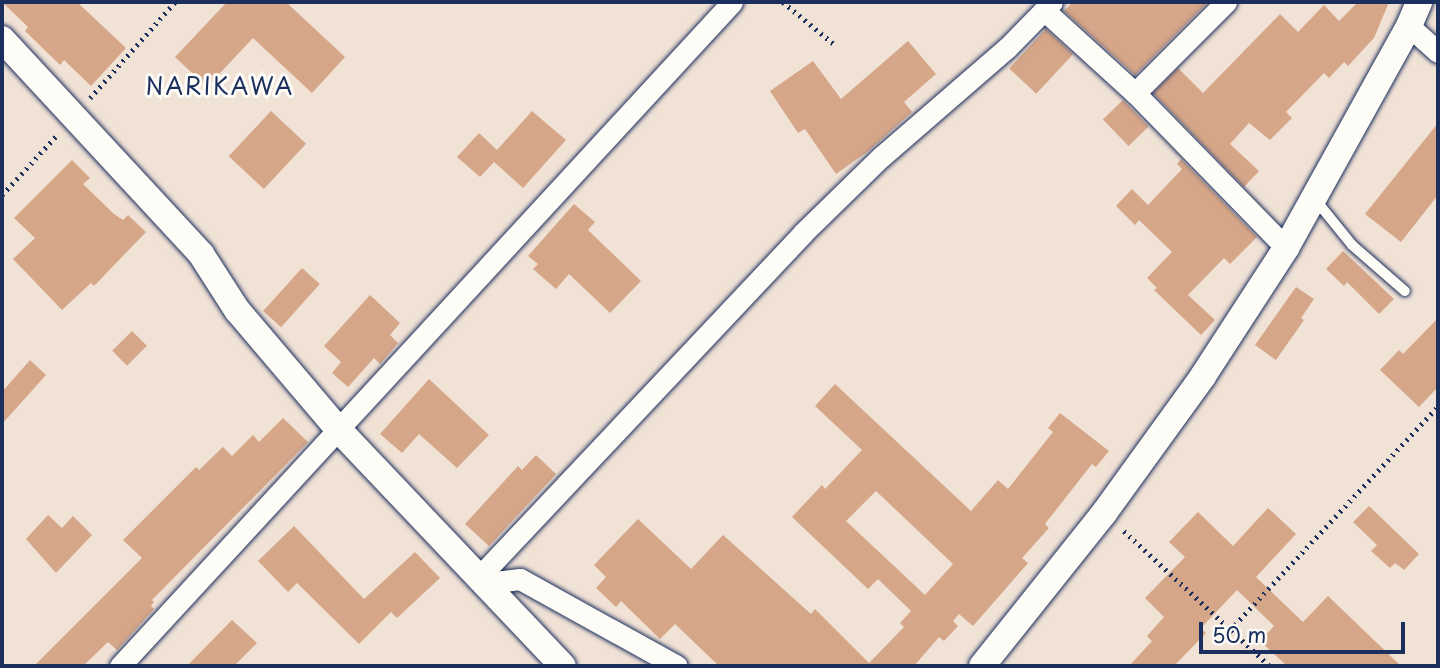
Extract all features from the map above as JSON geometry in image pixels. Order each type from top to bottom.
[{"type":"street","points":[[120,666],[732,2]]},
{"type":"street","points":[[1135,93],[1226,2]]},
{"type":"street","points":[[982,666],[1104,513],[1203,376],[1286,248],[1409,26],[1419,2]]},
{"type":"street","points":[[484,580],[803,233],[881,157],[1007,48],[1048,6],[1286,248]]},
{"type":"street","points":[[1409,26],[1438,52]]},
{"type":"street","points":[[2,39],[201,254],[237,310],[337,428],[563,666]]},
{"type":"street","points":[[484,580],[520,579],[677,666]]},
{"type":"lane","points":[[1314,198],[1352,245],[1405,291]]},
{"type":"path","points":[[783,2],[833,43]]},
{"type":"path","points":[[1230,630],[1438,406]]},
{"type":"path","points":[[1104,513],[1270,666]]},
{"type":"building","points":[[2,2],[77,2],[126,48],[91,86],[64,60],[60,65],[25,31],[28,27]]},
{"type":"building","points":[[227,2],[286,2],[345,57],[312,93],[253,38],[207,87],[175,57]]},
{"type":"building","points":[[1073,2],[1208,2],[1135,75],[1064,11]]},
{"type":"building","points":[[1358,2],[1389,2],[1374,38],[1348,66],[1344,62],[1329,78],[1324,73],[1286,112],[1292,118],[1270,140],[1249,123],[1230,144],[1259,171],[1244,187],[1153,93],[1178,68],[1203,93],[1280,14],[1298,32],[1324,5],[1339,21]]},
{"type":"building","points":[[1046,29],[1073,54],[1036,94],[1009,68]]},
{"type":"building","points":[[908,41],[936,74],[904,102],[912,112],[867,152],[836,174],[805,129],[798,133],[770,91],[813,61],[841,99]]},
{"type":"building","points":[[1123,100],[1149,127],[1129,146],[1103,119]]},
{"type":"building","points":[[271,111],[306,144],[264,189],[229,156]]},
{"type":"building","points":[[532,111],[566,140],[523,188],[494,162],[480,177],[457,157],[479,133],[497,150]]},
{"type":"building","points":[[1438,123],[1438,195],[1401,242],[1365,214]]},
{"type":"building","points":[[1181,159],[1257,237],[1230,264],[1224,258],[1188,295],[1215,320],[1201,335],[1154,290],[1157,288],[1147,278],[1172,252],[1139,220],[1135,225],[1116,206],[1132,189],[1148,205],[1182,169],[1177,164]]},
{"type":"building","points":[[72,160],[90,178],[83,184],[114,214],[123,220],[128,215],[146,232],[94,286],[91,283],[62,310],[13,259],[35,238],[14,218]]},
{"type":"building","points":[[574,204],[595,222],[588,230],[641,281],[610,313],[569,274],[556,289],[533,269],[538,264],[528,256]]},
{"type":"building","points":[[1343,251],[1394,299],[1379,314],[1347,282],[1344,286],[1326,269]]},
{"type":"building","points":[[302,268],[320,284],[281,327],[263,311]]},
{"type":"building","points":[[1296,287],[1314,299],[1301,318],[1304,320],[1276,360],[1255,345]]},
{"type":"building","points":[[370,295],[400,323],[390,335],[398,343],[380,364],[374,358],[348,387],[332,373],[341,362],[324,346]]},
{"type":"building","points":[[1438,318],[1438,387],[1419,407],[1380,370],[1399,350],[1403,354]]},
{"type":"building","points":[[132,331],[147,346],[127,366],[112,351]]},
{"type":"building","points":[[30,360],[46,375],[2,424],[2,392]]},
{"type":"building","points":[[429,379],[489,435],[457,468],[419,434],[402,453],[380,434]]},
{"type":"building","points":[[835,384],[971,511],[998,480],[1008,489],[1053,432],[1048,428],[1060,413],[1109,451],[1096,467],[1092,464],[1045,524],[1049,528],[1022,558],[1028,563],[973,626],[959,614],[953,621],[958,626],[944,641],[939,637],[914,666],[719,666],[675,624],[660,639],[621,601],[616,607],[596,588],[606,577],[594,565],[638,519],[691,569],[723,535],[811,614],[815,609],[869,663],[904,627],[900,623],[911,611],[878,579],[868,589],[792,517],[822,485],[825,489],[862,450],[815,406]],"holes":[[[876,491],[953,564],[925,595],[846,521]]]},
{"type":"building","points":[[283,418],[308,442],[152,600],[154,602],[151,606],[154,609],[117,650],[108,642],[83,666],[34,666],[142,558],[123,540],[196,467],[199,470],[223,447],[232,456],[253,435],[259,442]]},
{"type":"building","points":[[536,455],[556,474],[489,546],[465,524],[518,466],[522,470]]},
{"type":"building","points":[[1369,506],[1419,554],[1404,570],[1395,563],[1390,568],[1371,551],[1377,545],[1353,522]]},
{"type":"building","points":[[1268,508],[1296,534],[1256,577],[1303,622],[1328,596],[1401,666],[1287,666],[1260,641],[1274,626],[1237,590],[1201,628],[1206,633],[1174,666],[1129,666],[1152,641],[1147,636],[1164,617],[1145,598],[1185,557],[1169,542],[1198,512],[1233,546]]},
{"type":"building","points":[[48,515],[62,528],[73,516],[92,535],[56,573],[26,539]]},
{"type":"building","points":[[294,526],[364,599],[415,552],[440,578],[397,618],[391,612],[359,644],[297,583],[288,592],[258,561]]},
{"type":"building","points":[[232,620],[257,643],[234,666],[187,666]]},
{"type":"district","name":"NARIKAWA","points":[[220,86]]}]
